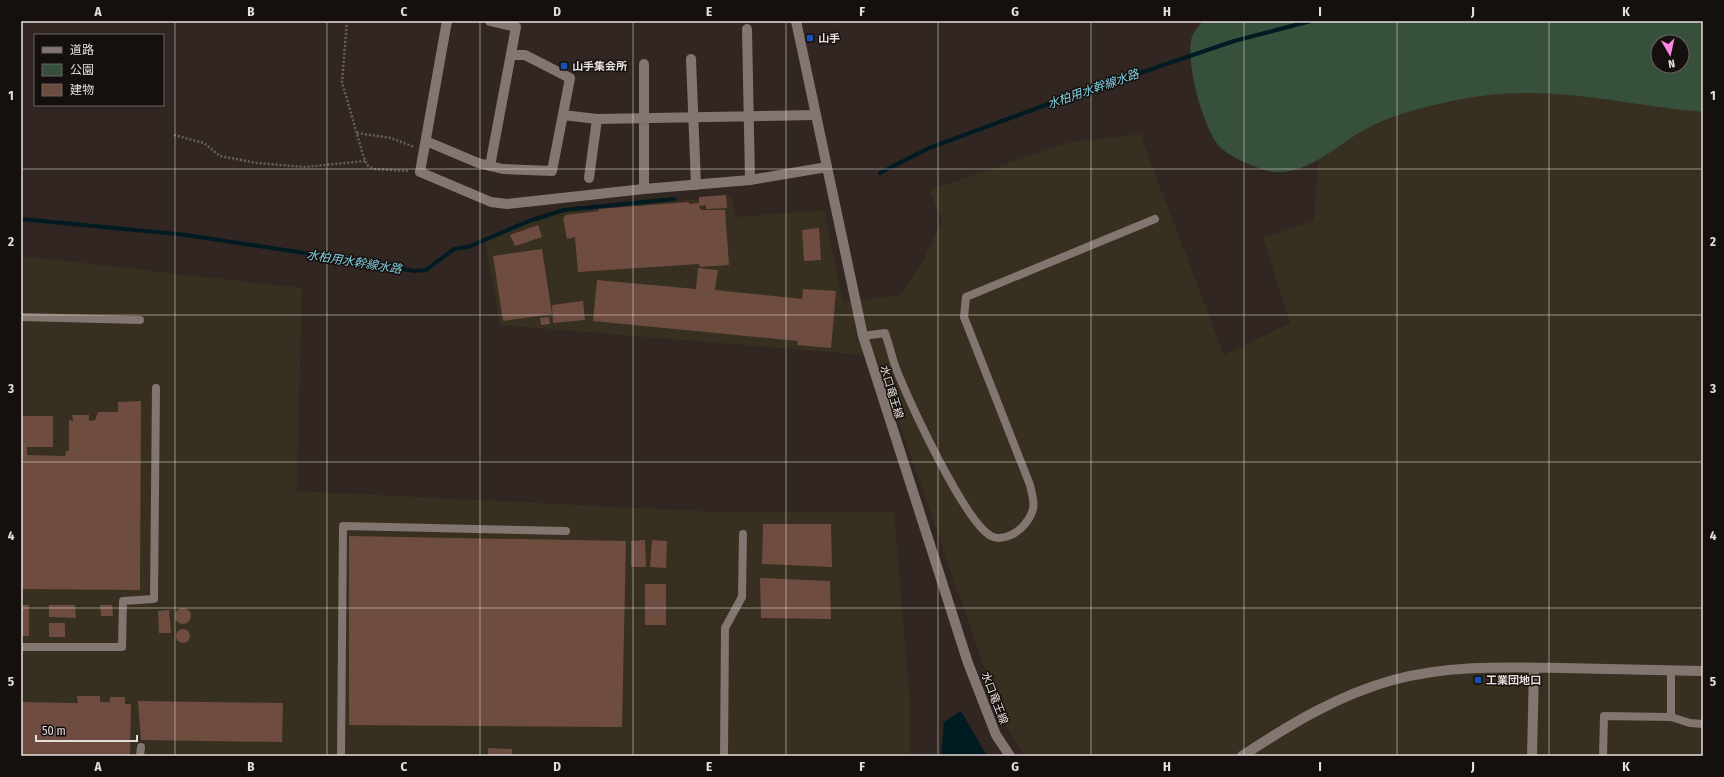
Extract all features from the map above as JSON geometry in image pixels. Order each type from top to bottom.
[{"type":"street","points":[[446,21],[420,172],[452,186],[499,204],[750,180],[827,167]]},
{"type":"street","points":[[490,21],[516,27],[490,166]]},
{"type":"street","name":"水口竜王線","points":[[796,21],[862,336],[968,663],[996,735],[1010,756]]},
{"type":"street","points":[[747,29],[750,180]]},
{"type":"street","points":[[425,146],[503,170],[552,171],[570,78],[525,55],[511,55]]},
{"type":"street","points":[[691,59],[696,185]]},
{"type":"street","points":[[644,64],[644,189]]},
{"type":"street","points":[[563,115],[596,119],[815,115]]},
{"type":"street","points":[[589,178],[596,119]]},
{"type":"street","points":[[1532,756],[1534,668]]},
{"type":"street","points":[[1242,756],[1302,719],[1337,700],[1391,680],[1416,674],[1453,669],[1534,668],[1703,671]]},
{"type":"lane","points":[[862,336],[885,333],[904,387],[953,484],[979,528],[992,537],[1008,537],[1021,529],[1031,517],[1035,503],[1030,485],[964,317],[966,297],[1155,219]]},
{"type":"lane","points":[[21,317],[140,320]]},
{"type":"lane","points":[[21,647],[122,647],[123,601],[154,600],[156,388]]},
{"type":"lane","points":[[341,756],[342,526],[566,531]]},
{"type":"lane","points":[[724,756],[725,628],[742,597],[743,534]]},
{"type":"lane","points":[[1671,670],[1671,718]]},
{"type":"lane","points":[[1603,756],[1604,716],[1671,718],[1690,723],[1703,724]]},
{"type":"lane","points":[[140,747],[140,756]]},
{"type":"path","points":[[347,21],[342,82],[365,161],[367,165],[373,169],[381,171],[420,172]]},
{"type":"path","points":[[357,133],[391,138],[425,146]]},
{"type":"path","points":[[174,135],[204,143],[220,156],[257,163],[305,167],[365,161]]},
{"type":"shaded area","points":[[1703,75],[1703,756],[1025,756],[1002,719],[876,356],[500,325],[485,242],[527,224],[565,212],[731,196],[736,217],[824,210],[843,302],[901,295],[925,257],[942,220],[929,190],[1071,142],[1140,134],[1224,355],[1290,323],[1263,238],[1314,221],[1324,78]]},
{"type":"shaded area","points":[[21,256],[302,288],[297,491],[720,512],[894,512],[910,701],[910,756],[21,756]]},
{"type":"green space","points":[[1203,21],[1703,21],[1703,112],[1590,97],[1546,93],[1483,96],[1433,105],[1393,117],[1364,130],[1311,164],[1287,171],[1275,172],[1247,164],[1227,153],[1215,141],[1202,113],[1193,78],[1190,48],[1195,31]]},
{"type":"water","points":[[961,711],[987,756],[941,756],[944,722]]},
{"type":"building","points":[[726,195],[727,208],[706,209],[706,205],[699,206],[701,210],[725,210],[729,265],[700,267],[699,264],[578,272],[575,237],[567,239],[563,217],[566,216],[565,215],[599,211],[598,209],[689,202],[689,204],[699,203],[699,197]]},
{"type":"building","points":[[538,225],[542,237],[515,246],[510,235]]},
{"type":"building","points":[[819,228],[821,260],[804,261],[802,230]]},
{"type":"building","points":[[542,249],[552,314],[503,321],[493,256]]},
{"type":"building","points":[[698,268],[718,270],[715,290],[802,299],[803,289],[836,291],[831,348],[797,345],[798,341],[593,321],[597,280],[696,289]]},
{"type":"building","points":[[583,301],[585,320],[553,323],[552,305]]},
{"type":"building","points":[[549,317],[550,324],[541,325],[540,318]]},
{"type":"building","points":[[141,401],[140,590],[21,589],[21,416],[53,416],[53,447],[27,447],[27,455],[65,456],[66,451],[69,451],[69,420],[73,421],[72,415],[89,415],[89,421],[95,420],[98,412],[118,412],[118,402]]},
{"type":"building","points":[[763,524],[831,524],[832,567],[762,564]]},
{"type":"building","points":[[349,536],[626,541],[622,727],[349,725]]},
{"type":"building","points":[[645,540],[646,567],[631,567],[631,541]]},
{"type":"building","points":[[652,540],[667,541],[666,568],[650,567]]},
{"type":"building","points":[[760,578],[830,581],[831,619],[761,618]]},
{"type":"building","points":[[645,584],[666,584],[666,625],[645,625]]},
{"type":"building","points":[[21,605],[29,605],[29,636],[21,636]]},
{"type":"building","points":[[49,605],[75,605],[76,618],[49,617]]},
{"type":"building","points":[[100,605],[112,605],[113,616],[101,616]]},
{"type":"building","points":[[183,608],[190,613],[191,616],[186,623],[183,624],[176,619],[175,616],[180,609]]},
{"type":"building","points":[[169,610],[171,633],[159,633],[158,611]]},
{"type":"building","points":[[49,623],[65,623],[65,637],[49,637]]},
{"type":"building","points":[[180,629],[186,629],[190,633],[190,639],[186,643],[180,643],[176,639],[176,633]]},
{"type":"building","points":[[77,696],[100,696],[100,702],[110,702],[110,697],[125,697],[125,704],[131,704],[130,756],[21,756],[21,702],[78,703]]},
{"type":"building","points":[[138,701],[283,703],[282,742],[141,740]]},
{"type":"building","points":[[488,748],[512,749],[512,756],[488,756]]},
{"type":"waterway","name":"水柏用水幹線水路","points":[[880,173],[929,148],[1043,106],[1234,41],[1311,21]]},
{"type":"waterway","name":"水柏用水幹線水路","points":[[21,219],[186,235],[414,271],[426,270],[454,249],[468,247],[529,221],[564,210],[674,199]]},
{"type":"place","name":"山手","points":[[810,38]]},
{"type":"place","name":"山手集会所","points":[[564,66]]},
{"type":"place","name":"工業団地口","points":[[1478,680]]}]
